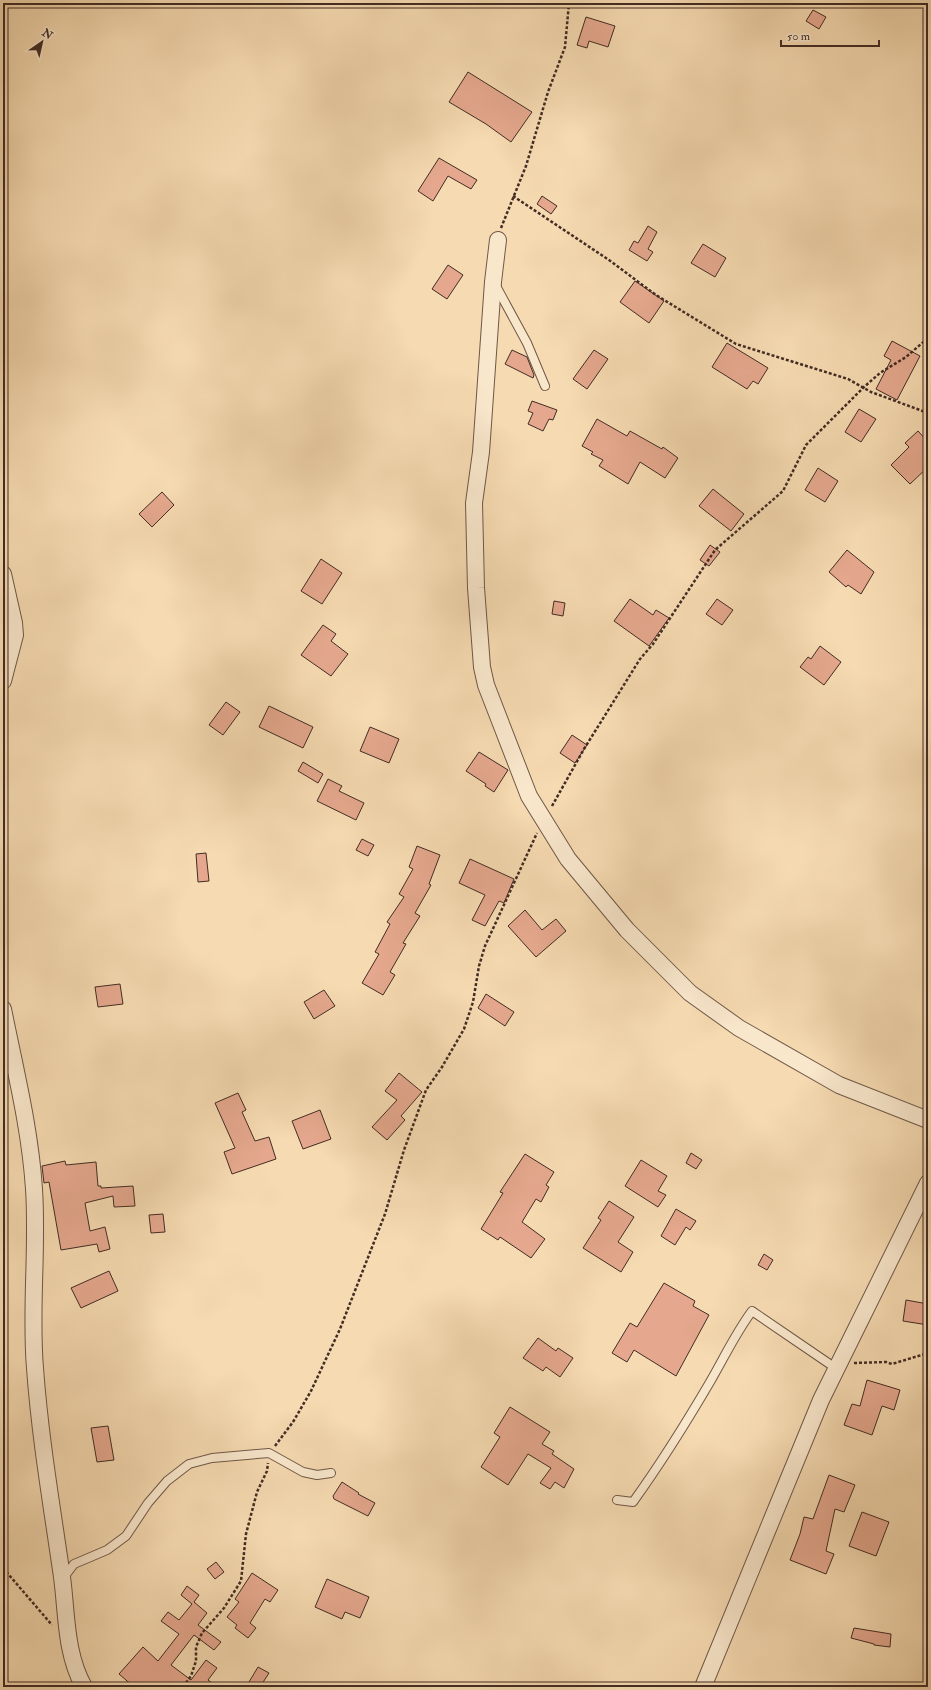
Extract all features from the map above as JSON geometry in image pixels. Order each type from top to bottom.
[{"type":"street","points":[[498,240],[493,282],[481,452],[475,495],[476,588],[482,667],[486,685],[529,796],[568,859],[602,902],[626,930],[690,993],[739,1028],[839,1085],[928,1120]]},
{"type":"street","points":[[3,574],[14,623],[15,635],[3,681]]},
{"type":"street","points":[[3,1009],[32,1161],[36,1222],[35,1368],[48,1488],[62,1580],[68,1642],[79,1678],[84,1687]]},
{"type":"street","points":[[703,1687],[821,1400],[928,1183]]},
{"type":"lane","points":[[493,282],[527,343],[545,386]]},
{"type":"lane","points":[[617,1500],[633,1502],[710,1382],[736,1332],[752,1311],[838,1366]]},
{"type":"lane","points":[[62,1580],[74,1564],[107,1550],[126,1536],[148,1503],[167,1481],[189,1464],[212,1458],[269,1453],[303,1472],[317,1475],[331,1473]]},
{"type":"path","points":[[498,240],[501,227],[526,166],[548,92],[565,47],[569,3]]},
{"type":"path","points":[[514,196],[610,260],[656,295],[736,344],[848,379],[870,392],[928,413]]},
{"type":"path","points":[[838,1366],[886,1362],[892,1364],[928,1353]]},
{"type":"path","points":[[183,1687],[191,1676],[196,1661],[196,1647],[202,1632],[224,1608],[241,1581],[246,1534],[257,1492],[267,1471],[269,1453]]},
{"type":"path","points":[[3,1568],[41,1610],[55,1629]]},
{"type":"building","points":[[813,10],[826,17],[819,29],[806,21]]},
{"type":"building","points":[[586,17],[615,26],[608,47],[589,41],[587,48],[577,45]]},
{"type":"building","points":[[468,72],[532,112],[511,142],[486,124],[449,102]]},
{"type":"building","points":[[439,158],[477,180],[471,189],[448,176],[433,201],[418,191]]},
{"type":"building","points":[[542,196],[557,206],[551,214],[537,204]]},
{"type":"building","points":[[648,226],[657,232],[648,249],[653,252],[647,261],[629,250],[634,241],[638,243]]},
{"type":"building","points":[[703,244],[726,258],[715,277],[691,263]]},
{"type":"building","points":[[448,265],[463,275],[447,299],[432,289]]},
{"type":"building","points":[[635,281],[664,301],[649,323],[620,302]]},
{"type":"building","points":[[892,341],[920,356],[897,400],[876,389],[891,360],[884,356]]},
{"type":"building","points":[[727,343],[768,368],[758,384],[753,381],[747,389],[712,367]]},
{"type":"building","points":[[512,350],[527,357],[534,375],[533,378],[505,364]]},
{"type":"building","points":[[594,350],[608,359],[587,389],[573,379]]},
{"type":"building","points":[[532,401],[557,410],[553,420],[549,419],[543,431],[528,424],[533,413],[528,411]]},
{"type":"building","points":[[859,409],[876,419],[861,442],[845,432]]},
{"type":"building","points":[[597,419],[627,436],[630,431],[662,449],[663,447],[678,458],[665,478],[640,462],[628,484],[599,466],[603,460],[591,454],[593,452],[582,446]]},
{"type":"building","points":[[918,431],[928,442],[928,467],[910,484],[891,465],[909,447],[905,443]]},
{"type":"building","points":[[818,468],[838,481],[825,502],[805,490]]},
{"type":"building","points":[[713,489],[744,514],[731,531],[699,506]]},
{"type":"building","points":[[162,492],[174,505],[152,527],[139,514]]},
{"type":"building","points":[[710,545],[720,552],[709,566],[700,560]]},
{"type":"building","points":[[847,550],[874,572],[861,594],[848,585],[846,587],[829,572]]},
{"type":"building","points":[[321,559],[342,573],[322,604],[301,591]]},
{"type":"building","points":[[630,599],[653,615],[656,610],[669,618],[649,646],[614,621]]},
{"type":"building","points":[[717,599],[733,610],[722,625],[706,614]]},
{"type":"building","points":[[554,601],[565,603],[563,616],[552,614]]},
{"type":"building","points":[[323,625],[336,634],[331,641],[348,654],[331,676],[301,655]]},
{"type":"building","points":[[820,646],[841,662],[824,685],[800,667],[808,657],[811,659]]},
{"type":"building","points":[[226,702],[240,712],[223,735],[209,725]]},
{"type":"building","points":[[269,706],[313,727],[303,748],[259,727]]},
{"type":"building","points":[[370,727],[399,739],[389,763],[360,751]]},
{"type":"building","points":[[572,735],[587,745],[575,763],[560,753]]},
{"type":"building","points":[[479,752],[508,770],[494,792],[485,786],[486,784],[466,771]]},
{"type":"building","points":[[303,762],[323,774],[318,783],[298,771]]},
{"type":"building","points":[[328,779],[342,786],[339,791],[364,803],[356,820],[317,801]]},
{"type":"building","points":[[362,839],[374,845],[368,856],[356,850]]},
{"type":"building","points":[[417,846],[440,855],[429,884],[431,885],[415,913],[420,916],[403,943],[406,944],[390,972],[395,975],[383,995],[362,983],[379,954],[375,952],[390,924],[387,922],[404,897],[399,894],[413,869],[409,867]]},
{"type":"building","points":[[206,853],[209,881],[198,882],[196,854]]},
{"type":"building","points":[[470,859],[514,879],[504,903],[499,901],[485,926],[472,920],[485,895],[459,883]]},
{"type":"building","points":[[525,910],[542,930],[556,919],[566,931],[536,957],[508,926]]},
{"type":"building","points":[[120,984],[123,1004],[98,1007],[95,987]]},
{"type":"building","points":[[324,990],[335,1006],[314,1019],[304,1002]]},
{"type":"building","points":[[486,994],[514,1012],[505,1026],[478,1008]]},
{"type":"building","points":[[399,1073],[422,1092],[401,1116],[405,1120],[387,1140],[372,1127],[397,1100],[385,1091]]},
{"type":"building","points":[[238,1093],[246,1110],[242,1112],[255,1141],[269,1137],[276,1159],[232,1174],[224,1152],[235,1148],[215,1103]]},
{"type":"building","points":[[320,1110],[331,1139],[303,1149],[292,1121]]},
{"type":"building","points":[[691,1153],[702,1160],[696,1169],[686,1163]]},
{"type":"building","points":[[525,1154],[554,1172],[546,1185],[549,1187],[541,1202],[536,1199],[522,1222],[545,1239],[531,1258],[500,1237],[498,1240],[481,1229],[503,1193],[500,1192]]},
{"type":"building","points":[[641,1160],[667,1176],[658,1191],[666,1195],[658,1207],[625,1186]]},
{"type":"building","points":[[65,1161],[66,1165],[96,1162],[98,1186],[101,1186],[101,1188],[133,1186],[135,1206],[114,1207],[113,1196],[85,1203],[90,1231],[105,1227],[110,1249],[99,1252],[97,1244],[61,1250],[49,1182],[44,1183],[42,1166]]},
{"type":"building","points":[[609,1201],[634,1217],[618,1242],[633,1252],[621,1272],[583,1248],[601,1220],[598,1218]]},
{"type":"building","points":[[676,1209],[696,1221],[690,1230],[686,1227],[675,1245],[661,1236]]},
{"type":"building","points":[[163,1214],[165,1232],[151,1233],[149,1215]]},
{"type":"building","points":[[764,1254],[773,1260],[767,1270],[758,1265]]},
{"type":"building","points":[[109,1271],[118,1291],[81,1308],[71,1288]]},
{"type":"building","points":[[664,1283],[695,1301],[693,1306],[709,1315],[676,1376],[634,1350],[627,1362],[612,1353],[630,1323],[637,1327]]},
{"type":"building","points":[[906,1300],[928,1304],[928,1325],[903,1321]]},
{"type":"building","points":[[538,1338],[556,1351],[558,1348],[573,1358],[560,1377],[546,1367],[543,1371],[523,1358]]},
{"type":"building","points":[[867,1380],[900,1390],[894,1410],[882,1406],[872,1435],[844,1425],[852,1404],[860,1406]]},
{"type":"building","points":[[510,1407],[550,1432],[542,1444],[554,1451],[552,1454],[574,1469],[564,1488],[555,1482],[550,1489],[540,1483],[551,1468],[528,1454],[508,1485],[481,1467],[500,1437],[494,1433]]},
{"type":"building","points":[[108,1426],[114,1460],[97,1462],[91,1428]]},
{"type":"building","points":[[829,1475],[855,1485],[844,1512],[835,1509],[826,1551],[834,1554],[826,1574],[790,1560],[800,1534],[804,1517],[813,1519]]},
{"type":"building","points":[[342,1482],[359,1493],[358,1494],[375,1503],[368,1516],[334,1499],[333,1496]]},
{"type":"building","points":[[862,1512],[889,1522],[876,1556],[849,1546]]},
{"type":"building","points":[[216,1562],[224,1572],[215,1579],[207,1569]]},
{"type":"building","points":[[252,1573],[278,1590],[270,1602],[265,1599],[250,1623],[256,1628],[248,1638],[235,1628],[237,1625],[227,1617],[239,1602],[235,1599]]},
{"type":"building","points":[[327,1579],[369,1597],[360,1618],[345,1612],[342,1619],[315,1607]]},
{"type":"building","points":[[187,1586],[199,1595],[194,1602],[207,1613],[198,1625],[221,1642],[214,1650],[194,1635],[171,1665],[191,1680],[206,1660],[217,1668],[208,1680],[218,1687],[134,1687],[119,1674],[143,1647],[158,1661],[179,1634],[161,1621],[168,1612],[179,1620],[192,1604],[181,1595]]},
{"type":"building","points":[[854,1628],[891,1634],[890,1647],[874,1645],[851,1638]]},
{"type":"building","points":[[258,1667],[269,1673],[260,1687],[249,1682]]}]
